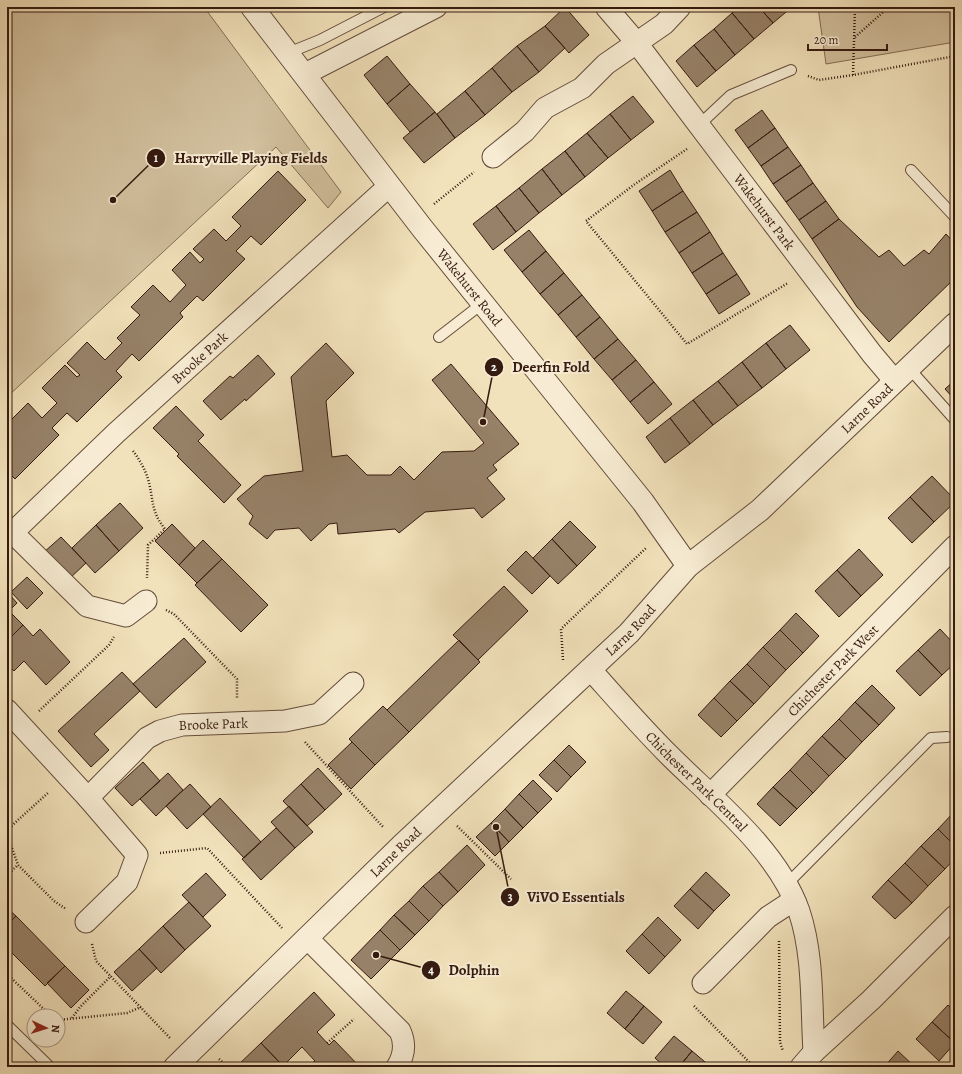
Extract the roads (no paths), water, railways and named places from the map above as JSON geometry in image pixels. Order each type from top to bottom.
[{"type":"street","name":"Wakehurst Road","points":[[252,7],[415,219],[643,502],[688,566]]},
{"type":"street","points":[[305,74],[436,7]]},
{"type":"street","name":"Wakehurst Park","points":[[606,7],[636,42],[872,354],[901,374]]},
{"type":"street","points":[[493,157],[525,131],[545,108],[582,88],[606,64],[664,24],[680,7]]},
{"type":"street","name":"Brooke Park","points":[[146,601],[126,616],[88,606],[10,535],[116,433],[389,186]]},
{"type":"street","name":"Larne Road","points":[[181,1061],[401,846],[629,633],[688,566],[760,510],[955,324]]},
{"type":"street","name":"Chichester Park West","points":[[710,795],[955,546]]},
{"type":"street","name":"Chichester Park Central","points":[[590,669],[667,752],[762,848],[791,892],[803,926],[809,952],[812,983],[808,1059]]},
{"type":"street","name":"Brooke Park","points":[[88,798],[147,738],[156,733],[182,725],[286,721],[319,714],[353,683]]},
{"type":"street","points":[[7,710],[88,798],[137,855],[127,882],[86,922]]},
{"type":"street","points":[[703,983],[791,892]]},
{"type":"street","name":"Chichester Park Central","points":[[808,1059],[871,1000],[955,916]]},
{"type":"street","points":[[303,942],[372,1002],[398,1028],[403,1037],[403,1052],[397,1067]]},
{"type":"lane","points":[[288,53],[320,40],[384,7]]},
{"type":"lane","points":[[703,130],[731,95],[791,70]]},
{"type":"lane","points":[[911,170],[955,217]]},
{"type":"lane","points":[[439,337],[483,303]]},
{"type":"lane","points":[[901,374],[955,420]]},
{"type":"lane","points":[[791,892],[931,738],[947,737]]},
{"type":"lane","points":[[7,1025],[50,1067]]},
{"type":"place","name":"Harryville Playing Fields","points":[[113,200]]},
{"type":"place","name":"Deerfin Fold","points":[[483,422]]},
{"type":"place","name":"ViVO Essentials","points":[[496,827]]},
{"type":"place","name":"Dolphin","points":[[376,955]]}]
